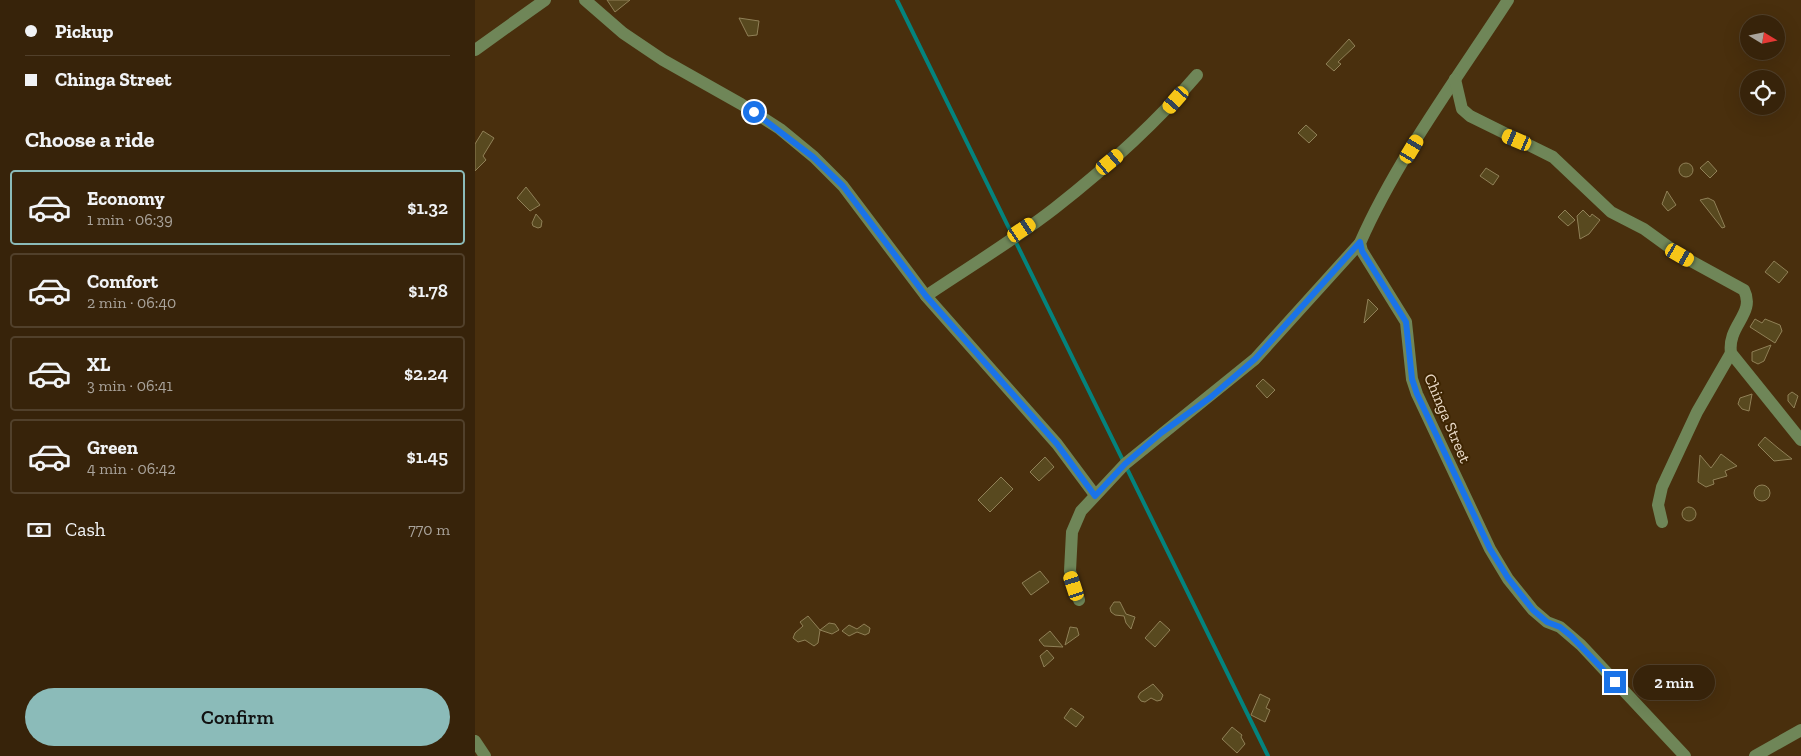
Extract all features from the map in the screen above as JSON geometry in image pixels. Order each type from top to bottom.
[{"type":"street","points":[[475,50],[545,0]]},
{"type":"street","points":[[585,0],[623,33],[663,60],[741,104],[780,130],[813,157],[843,186],[926,296],[1057,444],[1095,496]]},
{"type":"street","points":[[1079,600],[1070,571],[1072,532],[1081,511],[1125,464],[1161,433],[1211,397],[1255,359],[1360,242],[1392,181],[1455,79],[1507,0]]},
{"type":"street","points":[[926,296],[1054,208],[1144,132],[1165,112],[1197,75]]},
{"type":"street","points":[[1455,79],[1462,109],[1470,116],[1553,157],[1611,212],[1644,229],[1680,255],[1744,290],[1748,304],[1744,315],[1732,334],[1731,353],[1697,412],[1662,487],[1658,505],[1662,522]]},
{"type":"street","name":"Chinga Street","points":[[1360,242],[1362,251],[1406,322],[1412,379],[1417,394],[1490,549],[1508,578],[1533,610],[1547,622],[1560,627],[1581,645],[1685,756]]},
{"type":"street","points":[[1731,353],[1801,440]]},
{"type":"street","points":[[1755,756],[1801,730]]},
{"type":"street","points":[[475,740],[485,756]]},
{"type":"building","points":[[607,0],[630,0],[615,12]]},
{"type":"building","points":[[739,18],[759,21],[757,35],[748,36]]},
{"type":"building","points":[[1349,39],[1355,46],[1338,62],[1341,64],[1334,71],[1326,64]]},
{"type":"building","points":[[1306,125],[1317,135],[1309,143],[1298,133]]},
{"type":"building","points":[[483,131],[494,138],[483,156],[486,160],[475,171],[475,144]]},
{"type":"building","points":[[1708,161],[1717,171],[1710,178],[1700,168]]},
{"type":"building","points":[[1686,163],[1691,165],[1693,170],[1691,175],[1686,177],[1681,175],[1679,170],[1681,165]]},
{"type":"building","points":[[1486,168],[1499,176],[1493,185],[1480,176]]},
{"type":"building","points":[[526,187],[540,205],[530,211],[517,198]]},
{"type":"building","points":[[1667,191],[1676,205],[1668,211],[1662,204]]},
{"type":"building","points":[[1708,198],[1714,201],[1725,227],[1722,228],[1700,200]]},
{"type":"building","points":[[1565,210],[1575,220],[1568,226],[1558,217]]},
{"type":"building","points":[[1583,210],[1590,217],[1592,214],[1600,220],[1589,234],[1580,239],[1577,216]]},
{"type":"building","points":[[536,214],[542,221],[541,227],[538,228],[533,226],[532,223]]},
{"type":"building","points":[[1774,261],[1788,272],[1779,283],[1765,272]]},
{"type":"building","points":[[1368,299],[1378,309],[1364,323]]},
{"type":"building","points":[[1755,319],[1762,323],[1765,319],[1780,325],[1782,331],[1775,343],[1750,327]]},
{"type":"building","points":[[1771,345],[1764,361],[1758,364],[1752,361],[1752,352]]},
{"type":"building","points":[[1263,379],[1275,390],[1267,398],[1256,386]]},
{"type":"building","points":[[1792,392],[1798,396],[1794,408],[1788,401],[1788,395]]},
{"type":"building","points":[[1752,394],[1749,411],[1742,409],[1738,404],[1740,398]]},
{"type":"building","points":[[1765,437],[1792,459],[1774,461],[1758,445]]},
{"type":"building","points":[[1721,454],[1737,466],[1725,471],[1727,476],[1713,480],[1714,484],[1706,487],[1698,482],[1700,455],[1711,468]]},
{"type":"building","points":[[1045,457],[1054,467],[1039,481],[1030,472]]},
{"type":"building","points":[[1001,477],[1013,489],[990,512],[978,500]]},
{"type":"building","points":[[1762,485],[1770,493],[1762,501],[1754,493]]},
{"type":"building","points":[[1689,507],[1694,509],[1696,514],[1694,519],[1689,521],[1684,519],[1682,514],[1684,509]]},
{"type":"building","points":[[1040,571],[1049,582],[1031,595],[1022,583]]},
{"type":"building","points":[[1114,602],[1120,602],[1126,614],[1135,617],[1131,629],[1126,623],[1124,616],[1115,615],[1111,612],[1110,608]]},
{"type":"building","points":[[808,616],[820,630],[818,643],[814,646],[805,640],[798,642],[793,638],[795,633],[803,626],[800,622]]},
{"type":"building","points":[[1160,621],[1170,630],[1155,647],[1145,638]]},
{"type":"building","points":[[829,623],[835,624],[839,630],[832,634],[820,630]]},
{"type":"building","points":[[864,624],[870,628],[869,633],[865,635],[857,632],[849,636],[842,631],[849,625],[857,629]]},
{"type":"building","points":[[1070,627],[1077,628],[1079,635],[1065,645]]},
{"type":"building","points":[[1050,631],[1063,647],[1044,646],[1039,640]]},
{"type":"building","points":[[1047,650],[1054,658],[1044,667],[1040,656]]},
{"type":"building","points":[[1153,684],[1163,695],[1161,700],[1157,701],[1151,698],[1145,702],[1141,701],[1138,697],[1140,693]]},
{"type":"building","points":[[1260,694],[1270,699],[1266,708],[1270,710],[1265,722],[1251,715]]},
{"type":"building","points":[[1071,708],[1084,717],[1076,727],[1064,718]]},
{"type":"building","points":[[1232,727],[1242,735],[1241,737],[1245,744],[1237,753],[1222,739]]},
{"type":"waterway","points":[[897,0],[1268,756]]},
{"type":"route","points":[[754,112],[813,157],[843,186],[926,296],[989,370],[1057,444],[1095,496],[1125,464],[1161,433],[1211,397],[1255,359],[1360,242],[1362,251],[1406,322],[1409,331],[1412,379],[1417,394],[1490,549],[1508,578],[1533,610],[1547,622],[1560,627],[1571,636],[1615,682]]}]
